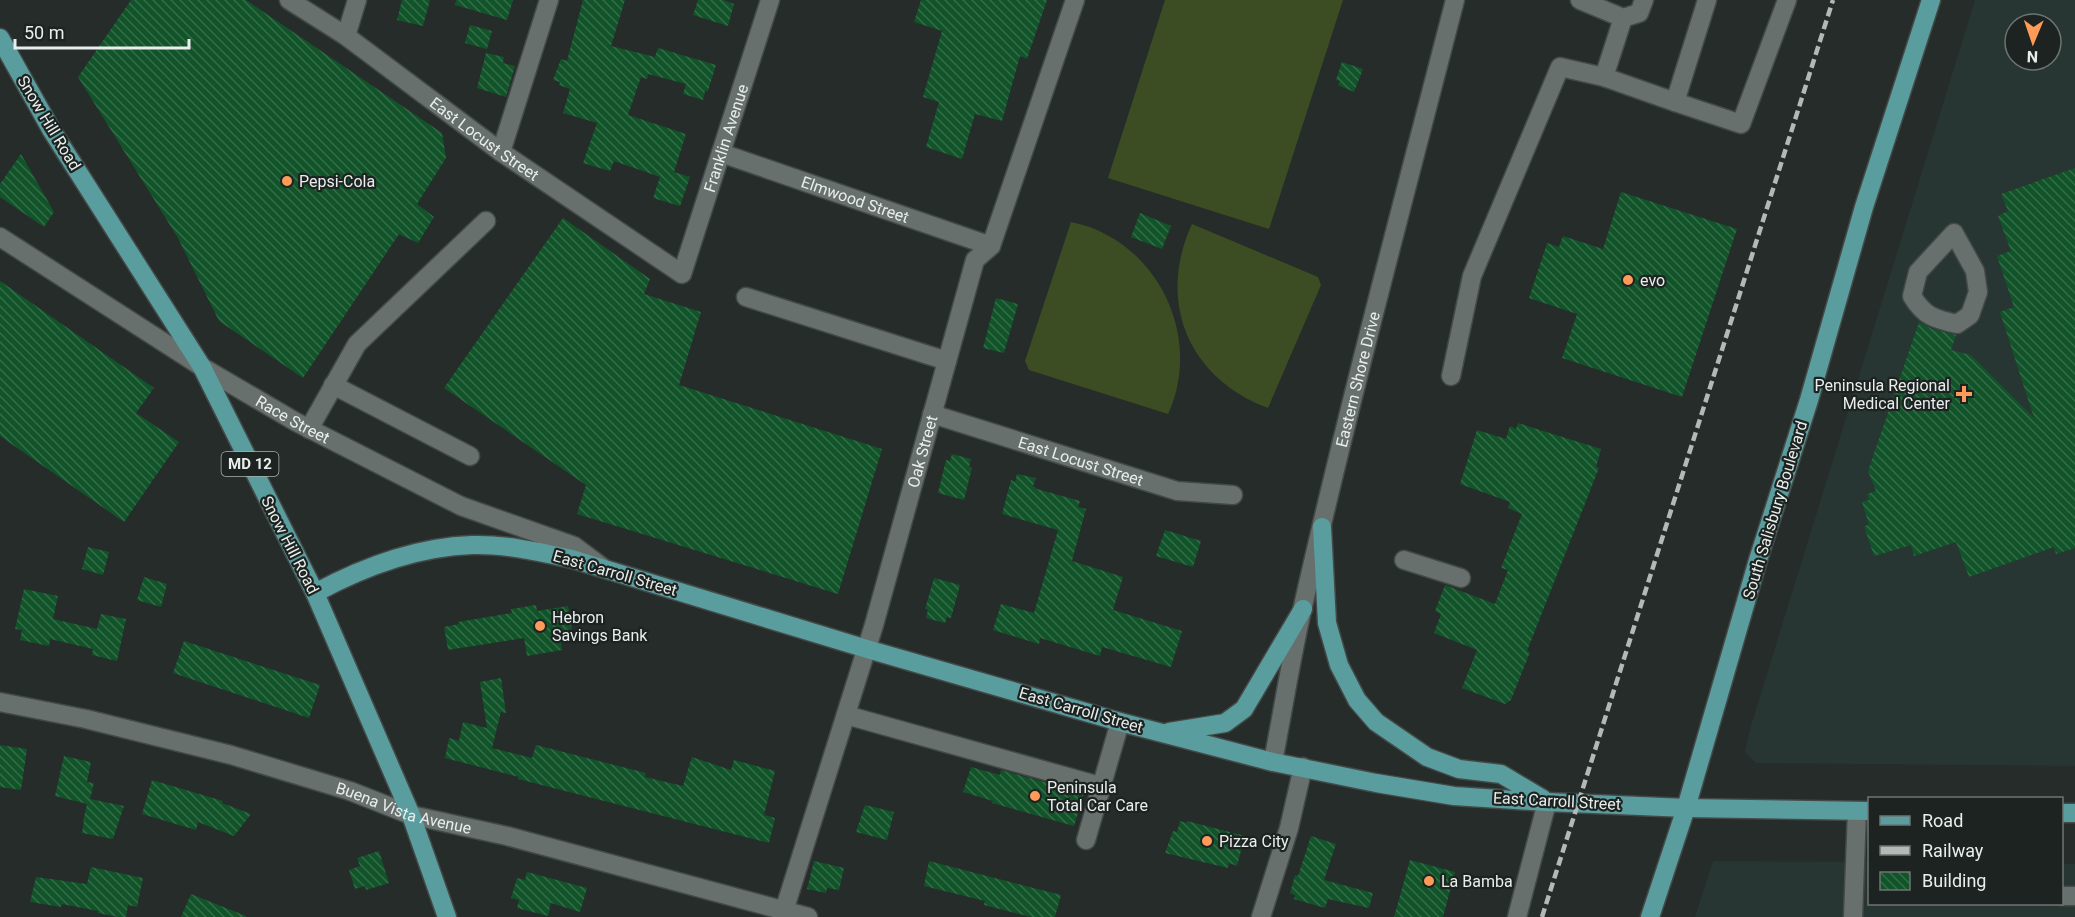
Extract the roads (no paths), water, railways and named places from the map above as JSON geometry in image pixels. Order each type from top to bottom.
[{"type":"main road","name":"South Salisbury Boulevard","points":[[1650,917],[1686,808],[1758,560],[1809,400],[1864,207],[1931,0]]},
{"type":"main road","name":"Snow Hill Road","points":[[0,38],[52,131],[202,367],[315,593],[411,815],[447,917]]},
{"type":"main road","points":[[1322,527],[1327,623],[1339,665],[1357,700],[1376,722],[1427,758],[1459,769],[1501,774],[1547,802]]},
{"type":"main road","name":"East Carroll Street","points":[[315,593],[354,574],[418,551],[473,545],[526,549],[604,568],[867,649],[1120,722],[1273,762],[1376,783],[1454,796],[1547,802],[1686,808],[1863,811]]},
{"type":"main road","points":[[1164,733],[1225,723],[1244,709],[1303,609]]},
{"type":"street","name":"East Locust Street","points":[[289,0],[346,36],[501,152],[682,274]]},
{"type":"street","points":[[346,36],[357,0]]},
{"type":"street","points":[[501,152],[549,0]]},
{"type":"street","name":"Franklin Avenue","points":[[682,274],[770,0]]},
{"type":"street","name":"Oak Street","points":[[784,911],[867,649],[975,260],[991,246],[1075,0]]},
{"type":"street","name":"Eastern Shore Drive","points":[[1273,762],[1303,609],[1322,527],[1364,352],[1455,0]]},
{"type":"street","points":[[1583,1],[1623,18],[1639,13],[1644,0]]},
{"type":"street","points":[[1675,102],[1707,0]]},
{"type":"street","points":[[1451,376],[1472,276],[1560,68],[1604,77],[1741,124],[1788,0]]},
{"type":"street","points":[[1604,77],[1623,18]]},
{"type":"street","name":"Elmwood Street","points":[[721,153],[991,246]]},
{"type":"street","points":[[309,429],[357,344],[486,221]]},
{"type":"street","points":[[1954,233],[1975,271],[1978,292],[1970,315],[1957,324],[1940,321],[1920,309],[1912,296],[1918,272],[1954,233]]},
{"type":"street","name":"Race Street","points":[[0,237],[202,367],[309,429],[461,506],[574,546],[604,568]]},
{"type":"street","points":[[746,297],[947,361]]},
{"type":"street","points":[[333,385],[470,456]]},
{"type":"street","name":"East Locust Street","points":[[932,414],[1177,491],[1233,495]]},
{"type":"street","points":[[1404,560],[1461,578]]},
{"type":"street","name":"Buena Vista Avenue","points":[[0,702],[86,719],[231,755],[350,791],[411,815],[507,837],[808,917]]},
{"type":"street","points":[[846,716],[1100,786]]},
{"type":"street","points":[[1086,840],[1120,722]]},
{"type":"street","points":[[1261,917],[1289,828],[1303,767]]},
{"type":"street","points":[[1517,917],[1547,802]]},
{"type":"street","points":[[1853,917],[1861,894],[1863,811]]},
{"type":"railway","points":[[1542,917],[1833,0]]},
{"type":"place","name":"Pepsi-Cola","points":[[287,181]]},
{"type":"place","name":"evo","points":[[1628,280]]},
{"type":"place","name":"Peninsula Regional Medical Center","points":[[1964,394]]},
{"type":"place","name":"Hebron Savings Bank","points":[[540,626]]},
{"type":"place","name":"Peninsula Total Car Care","points":[[1035,796]]},
{"type":"place","name":"Pizza City","points":[[1207,841]]},
{"type":"place","name":"La Bamba","points":[[1429,881]]}]
